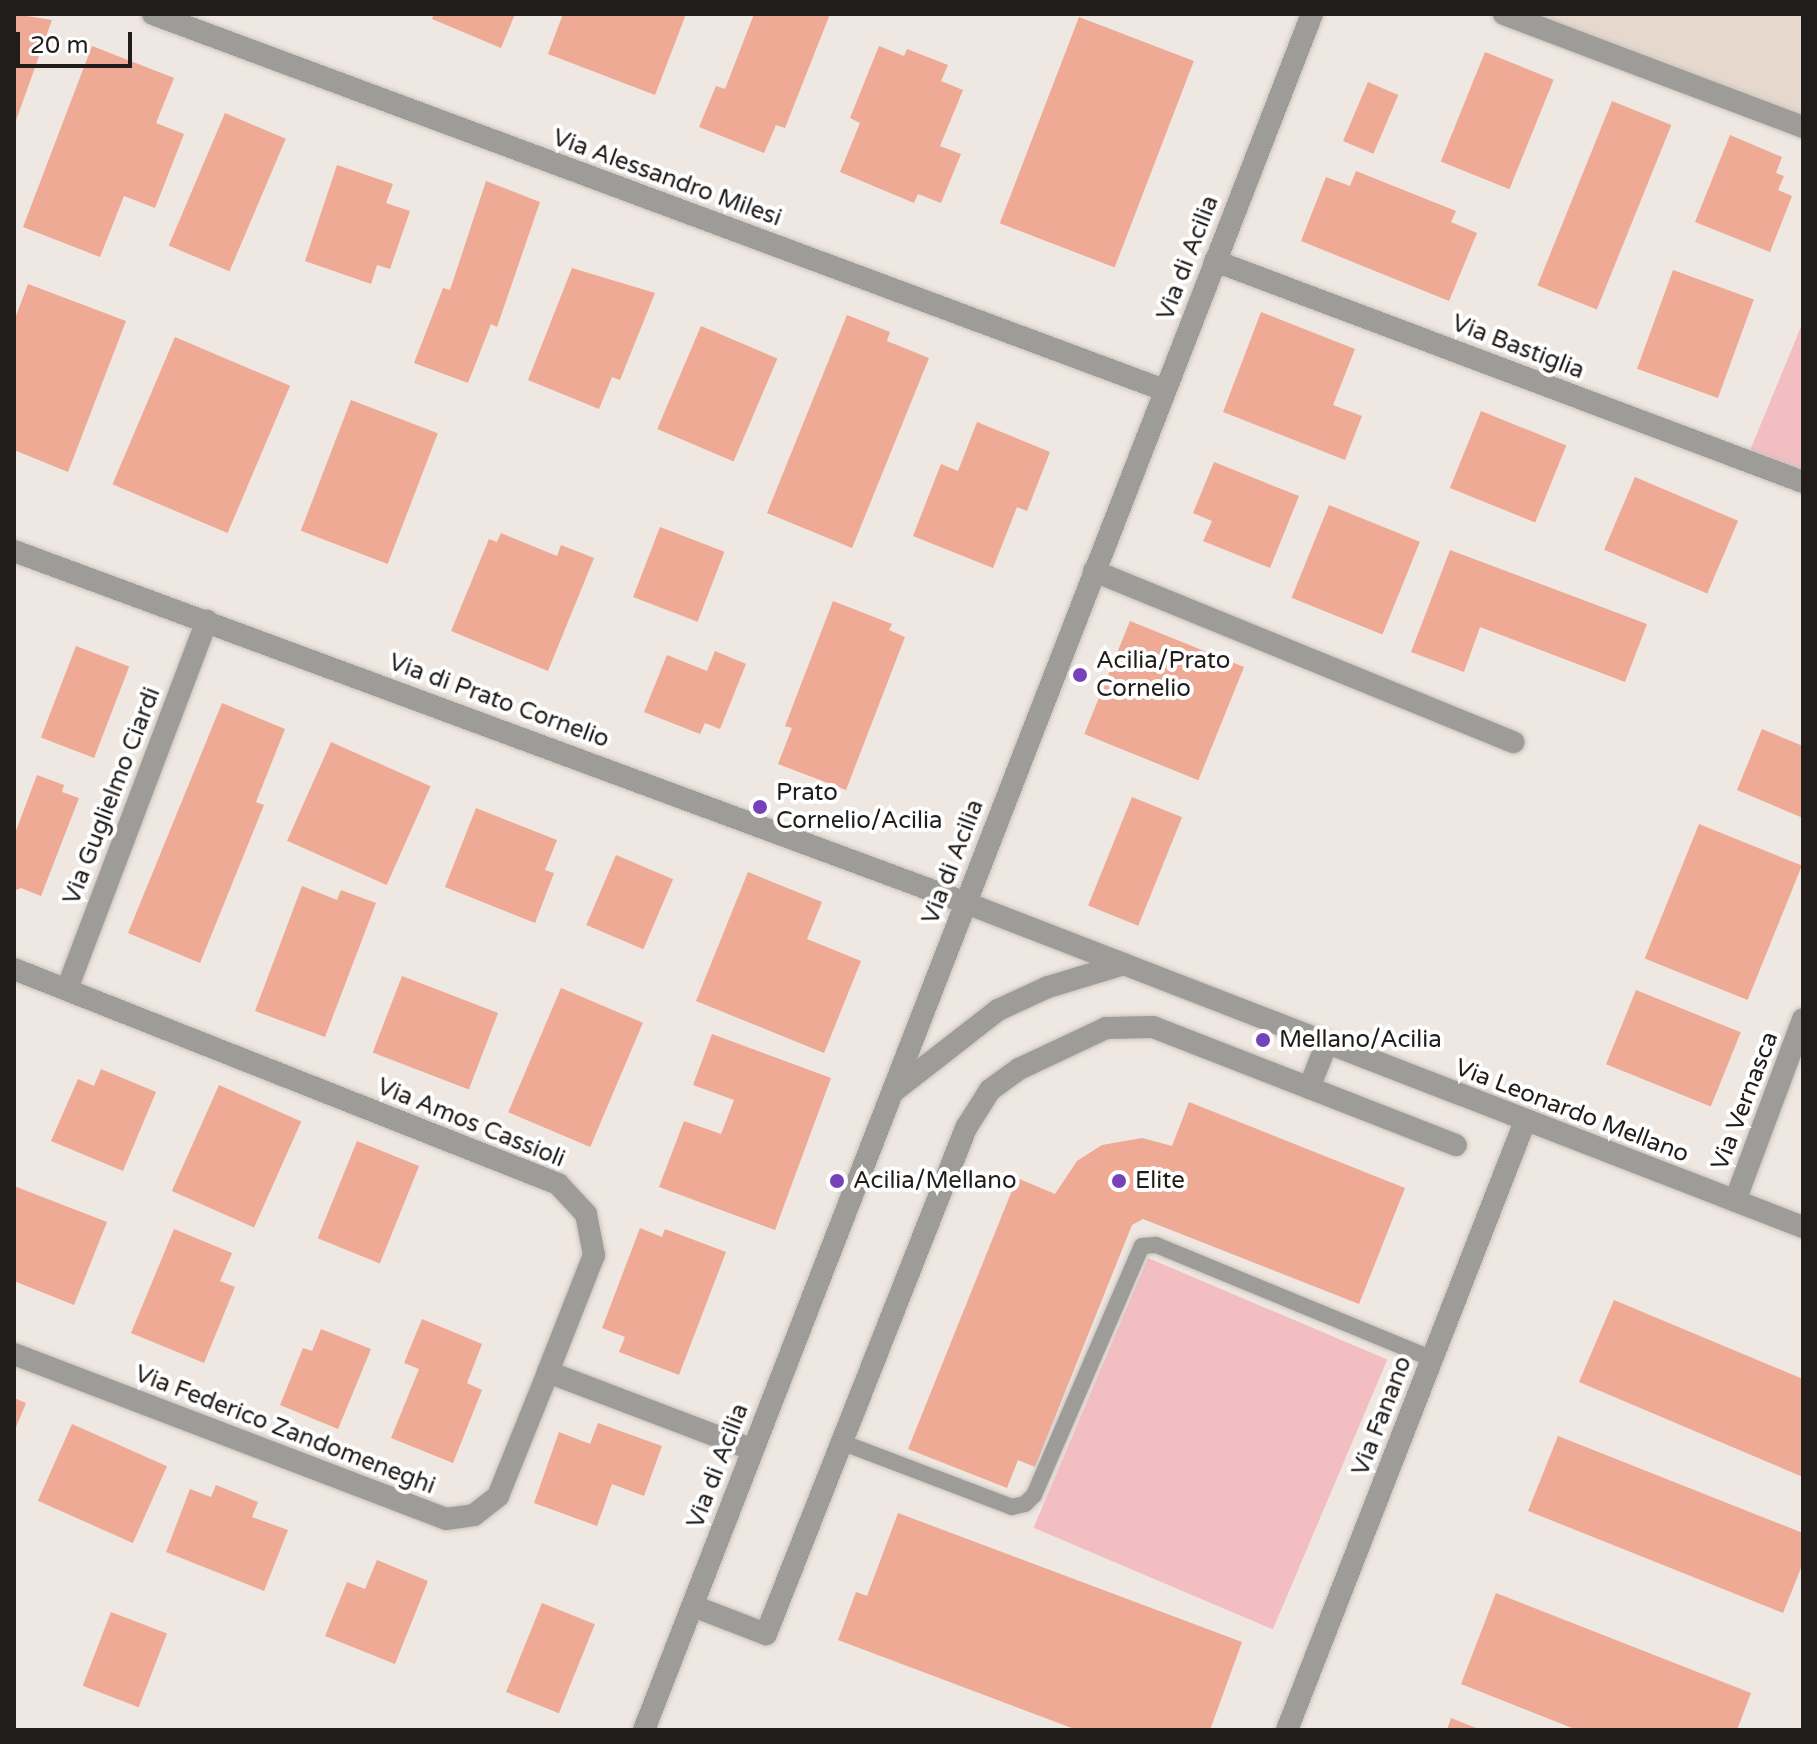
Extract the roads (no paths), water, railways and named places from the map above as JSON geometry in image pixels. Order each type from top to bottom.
[{"type":"street","name":"Via Alessandro Milesi","points":[[153,14],[1164,390]]},
{"type":"street","name":"Via di Acilia","points":[[644,1730],[1312,14]]},
{"type":"street","points":[[1504,14],[1803,127]]},
{"type":"street","name":"Via Bastiglia","points":[[1215,261],[1803,482]]},
{"type":"street","name":"Via di Prato Cornelio","points":[[14,551],[966,903]]},
{"type":"street","points":[[1094,571],[1514,742]]},
{"type":"street","name":"Via Guglielmo Ciardi","points":[[67,989],[207,621]]},
{"type":"street","name":"Via Leonardo Mellano","points":[[966,903],[1803,1227]]},
{"type":"street","points":[[894,1091],[998,1010],[1048,987],[1124,964]]},
{"type":"street","name":"Via Amos Cassioli","points":[[14,969],[545,1178],[569,1192],[592,1227],[594,1255],[548,1372]]},
{"type":"street","name":"Via Vernasca","points":[[1735,1201],[1803,1019]]},
{"type":"street","points":[[693,1606],[766,1634],[966,1128],[981,1101],[1004,1079],[1094,1032],[1141,1025],[1456,1145]]},
{"type":"street","points":[[1309,1088],[1327,1043]]},
{"type":"street","name":"Via Fanano","points":[[1287,1730],[1525,1121]]},
{"type":"street","name":"Via Federico Zandomeneghi","points":[[14,1354],[446,1519],[474,1515],[498,1496],[548,1372]]},
{"type":"street","points":[[548,1372],[751,1449]]},
{"type":"lane","points":[[841,1442],[1012,1507],[1025,1504],[1034,1495],[1142,1246],[1156,1245],[1432,1359]]},
{"type":"place","name":"Acilia/Prato Cornelio","points":[[1080,675]]},
{"type":"place","name":"Prato Cornelio/Acilia","points":[[760,807]]},
{"type":"place","name":"Mellano/Acilia","points":[[1263,1040]]},
{"type":"place","name":"Acilia/Mellano","points":[[837,1181]]},
{"type":"place","name":"Elite","points":[[1119,1181]]}]
